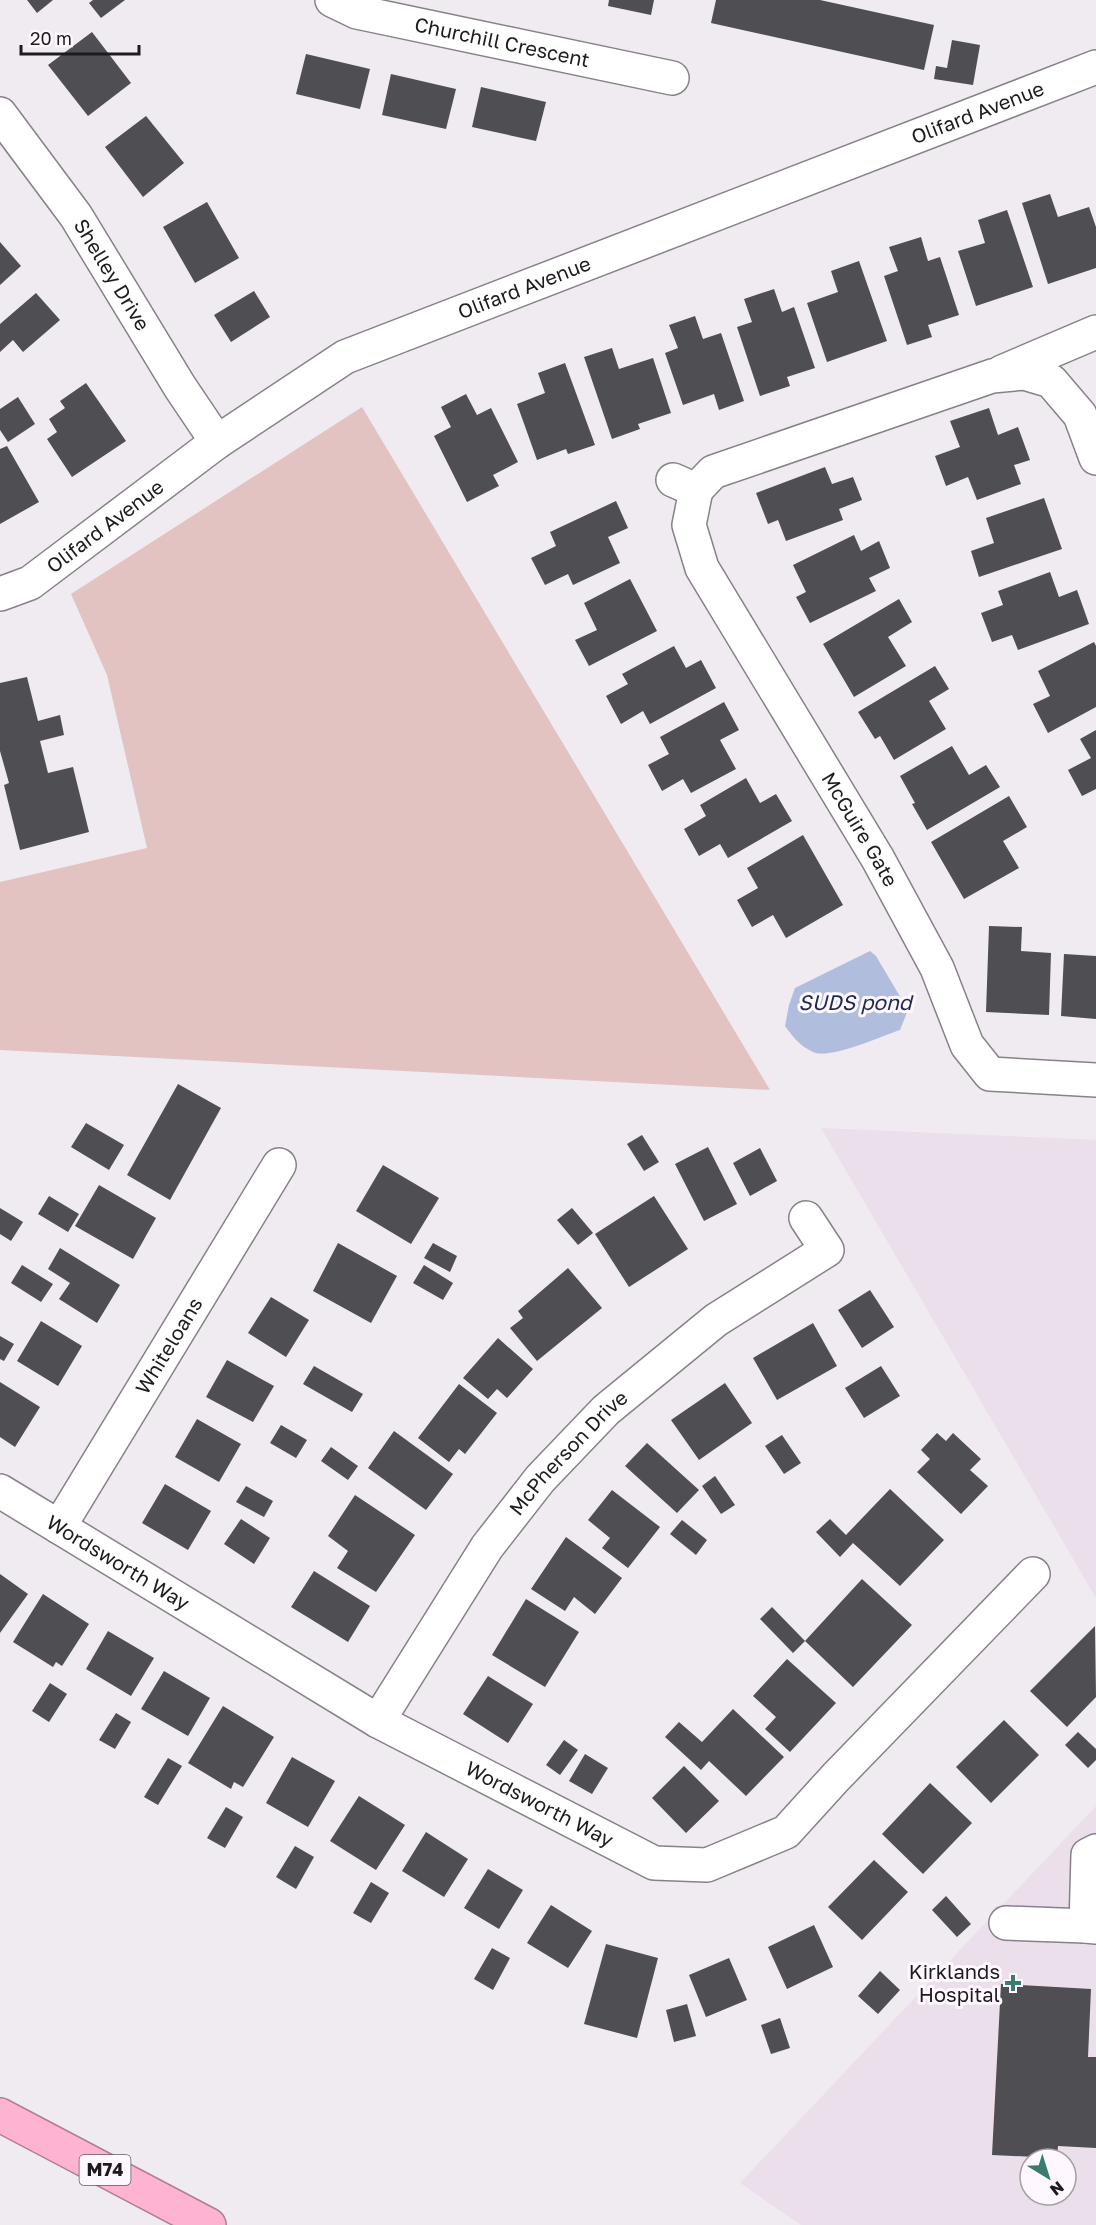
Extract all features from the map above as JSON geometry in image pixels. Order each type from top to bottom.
[{"type":"highway","name":"M74","points":[[0,2115],[209,2225]]},
{"type":"street","name":"Churchill Crescent","points":[[332,0],[357,12],[672,78]]},
{"type":"street","name":"Olifard Avenue","points":[[0,594],[30,583],[217,442],[345,357],[1096,67]]},
{"type":"street","name":"Shelley Drive","points":[[0,114],[76,216],[180,387],[217,442]]},
{"type":"street","points":[[992,376],[1096,332]]},
{"type":"street","name":"McGuire Gate","points":[[1096,458],[1080,415],[1051,381],[1024,373],[992,376],[713,472],[684,485],[689,525],[702,568],[888,877],[938,968],[967,1045],[990,1074],[1096,1080]]},
{"type":"street","name":"Whiteloans","points":[[59,1527],[279,1166]]},
{"type":"street","name":"McPherson Drive","points":[[378,1721],[487,1547],[540,1479],[606,1410],[716,1320],[827,1250],[806,1218]]},
{"type":"street","name":"Wordsworth Way","points":[[0,1491],[378,1721],[654,1863],[707,1865],[786,1832],[836,1777],[1033,1574]]},
{"type":"street","points":[[1006,1923],[1091,1926],[1088,1855],[1096,1851]]},
{"type":"shaded area","points":[[362,407],[770,1090],[0,1050],[0,882],[147,848],[107,675],[71,594]]},
{"type":"shaded area","points":[[821,1128],[1096,1140],[1096,1598]]},
{"type":"shaded area","name":"Kirklands Hospital","points":[[1096,1806],[1096,2225],[801,2225],[740,2183]]},
{"type":"water","name":"SUDS pond","points":[[870,951],[876,956],[908,1010],[900,1030],[831,1053],[821,1054],[804,1047],[785,1026],[795,988]]},
{"type":"building","points":[[27,0],[53,0],[37,13]]},
{"type":"building","points":[[93,0],[125,0],[101,18],[89,3]]},
{"type":"building","points":[[609,0],[654,0],[651,15],[608,6]]},
{"type":"building","points":[[716,0],[820,0],[934,25],[924,70],[711,23]]},
{"type":"building","points":[[92,32],[131,83],[88,116],[48,65]]},
{"type":"building","points":[[952,40],[980,45],[973,85],[934,79],[936,66],[947,68]]},
{"type":"building","points":[[306,54],[370,69],[360,109],[296,94]]},
{"type":"building","points":[[391,74],[456,89],[446,129],[382,115]]},
{"type":"building","points":[[481,87],[546,102],[536,141],[472,127]]},
{"type":"building","points":[[146,116],[184,163],[143,197],[105,147]]},
{"type":"building","points":[[1050,194],[1058,217],[1089,207],[1096,227],[1096,268],[1048,284],[1022,203]]},
{"type":"building","points":[[207,202],[239,258],[195,283],[163,227]]},
{"type":"building","points":[[1007,210],[1033,287],[976,306],[958,251],[985,243],[978,220]]},
{"type":"building","points":[[921,237],[928,261],[940,257],[959,315],[928,325],[932,337],[907,345],[884,276],[898,271],[889,247]]},
{"type":"building","points":[[0,242],[21,266],[0,285]]},
{"type":"building","points":[[859,261],[887,341],[827,362],[807,303],[838,292],[831,271]]},
{"type":"building","points":[[774,289],[782,312],[794,307],[815,368],[787,377],[790,386],[760,396],[737,327],[752,322],[744,299]]},
{"type":"building","points":[[254,291],[270,317],[231,342],[214,315]]},
{"type":"building","points":[[36,293],[60,320],[23,352],[13,340],[0,352],[0,324]]},
{"type":"building","points":[[695,316],[703,339],[721,333],[744,401],[719,410],[714,394],[683,405],[665,353],[678,348],[669,325]]},
{"type":"building","points":[[612,348],[619,369],[653,358],[671,413],[638,424],[640,429],[612,439],[584,357]]},
{"type":"building","points":[[565,363],[595,445],[568,454],[566,449],[537,460],[517,404],[545,393],[538,373]]},
{"type":"building","points":[[86,383],[126,441],[72,477],[47,439],[57,432],[49,419],[65,408],[60,401]]},
{"type":"building","points":[[466,394],[477,415],[491,408],[518,462],[493,475],[499,486],[467,502],[434,436],[451,427],[441,407]]},
{"type":"building","points":[[18,397],[35,424],[8,442],[0,430],[0,409]]},
{"type":"building","points":[[989,408],[998,435],[1018,427],[1030,460],[1014,465],[1021,484],[977,500],[968,477],[946,486],[935,456],[960,447],[950,421]]},
{"type":"building","points":[[7,446],[39,502],[0,524],[0,449]]},
{"type":"building","points":[[825,467],[832,484],[853,477],[862,500],[839,509],[843,520],[786,541],[778,520],[768,524],[756,493]]},
{"type":"building","points":[[1044,498],[1062,549],[979,577],[971,551],[994,543],[986,518]]},
{"type":"building","points":[[616,501],[628,528],[608,537],[620,563],[573,585],[568,574],[545,585],[531,558],[556,546],[550,532]]},
{"type":"building","points":[[854,535],[861,551],[879,541],[890,568],[869,578],[876,591],[810,623],[796,597],[806,592],[793,565]]},
{"type":"building","points":[[1050,572],[1059,597],[1077,590],[1089,624],[1018,650],[1012,635],[992,642],[981,613],[1003,605],[998,591]]},
{"type":"building","points":[[630,579],[657,631],[589,666],[575,640],[597,630],[584,603]]},
{"type":"building","points":[[899,599],[912,622],[888,637],[906,666],[854,697],[823,644]]},
{"type":"building","points":[[1094,642],[1096,646],[1096,707],[1048,733],[1033,704],[1050,696],[1038,671]]},
{"type":"building","points":[[674,646],[686,668],[701,660],[716,688],[650,724],[643,711],[621,724],[606,696],[628,684],[622,674]]},
{"type":"building","points":[[935,666],[949,689],[929,701],[946,729],[894,760],[880,736],[875,739],[858,712]]},
{"type":"building","points":[[27,677],[38,721],[60,715],[64,735],[40,741],[48,773],[73,767],[89,832],[20,850],[4,785],[9,783],[0,751],[0,683]]},
{"type":"building","points":[[724,702],[739,730],[720,740],[736,769],[691,793],[683,779],[662,791],[648,765],[669,754],[660,737]]},
{"type":"building","points":[[1096,730],[1096,789],[1082,796],[1068,770],[1091,758],[1080,739]]},
{"type":"building","points":[[952,746],[969,775],[986,765],[1000,787],[927,830],[900,776]]},
{"type":"building","points":[[746,778],[760,803],[776,794],[792,821],[728,858],[720,844],[699,856],[684,829],[706,816],[700,805]]},
{"type":"building","points":[[1009,796],[1027,827],[1003,841],[1019,868],[964,899],[931,842]]},
{"type":"building","points":[[803,835],[843,905],[786,938],[773,915],[752,927],[737,900],[758,888],[747,868]]},
{"type":"building","points":[[989,926],[1022,927],[1021,951],[1051,953],[1049,1015],[986,1012]]},
{"type":"building","points":[[1064,954],[1096,956],[1096,1019],[1061,1016]]},
{"type":"building","points":[[178,1084],[221,1108],[170,1200],[127,1175]]},
{"type":"building","points":[[86,1123],[124,1145],[109,1170],[71,1147]]},
{"type":"building","points":[[642,1135],[659,1162],[644,1171],[627,1144]]},
{"type":"building","points":[[708,1147],[737,1204],[704,1221],[675,1164]]},
{"type":"building","points":[[760,1148],[777,1181],[750,1196],[733,1163]]},
{"type":"building","points":[[383,1165],[439,1198],[411,1244],[356,1211]]},
{"type":"building","points":[[99,1185],[156,1218],[133,1259],[75,1226]]},
{"type":"building","points":[[49,1196],[79,1214],[68,1232],[38,1214]]},
{"type":"building","points":[[654,1196],[688,1249],[629,1287],[595,1234]]},
{"type":"building","points":[[0,1208],[23,1222],[11,1241],[0,1234]]},
{"type":"building","points":[[572,1208],[593,1233],[578,1245],[557,1220]]},
{"type":"building","points":[[338,1243],[397,1276],[371,1323],[313,1291]]},
{"type":"building","points":[[433,1243],[457,1256],[450,1272],[424,1258]]},
{"type":"building","points":[[60,1248],[120,1285],[97,1323],[59,1299],[70,1283],[48,1269]]},
{"type":"building","points":[[22,1265],[53,1284],[41,1302],[11,1283]]},
{"type":"building","points":[[424,1265],[453,1283],[443,1300],[413,1283]]},
{"type":"building","points":[[568,1268],[602,1308],[537,1361],[510,1328],[523,1318],[518,1311]]},
{"type":"building","points":[[870,1290],[894,1327],[862,1348],[838,1310]]},
{"type":"building","points":[[271,1297],[309,1320],[286,1357],[248,1333]]},
{"type":"building","points":[[41,1321],[82,1346],[58,1386],[17,1361]]},
{"type":"building","points":[[813,1323],[837,1366],[777,1400],[753,1358]]},
{"type":"building","points":[[0,1336],[14,1344],[4,1361],[0,1359]]},
{"type":"building","points":[[498,1338],[533,1369],[507,1398],[497,1389],[488,1399],[463,1378]]},
{"type":"building","points":[[227,1360],[274,1386],[253,1422],[206,1397]]},
{"type":"building","points":[[314,1366],[363,1394],[352,1412],[303,1384]]},
{"type":"building","points":[[881,1366],[900,1396],[864,1418],[845,1388]]},
{"type":"building","points":[[0,1382],[40,1407],[15,1447],[0,1437]]},
{"type":"building","points":[[725,1383],[752,1423],[699,1460],[671,1420]]},
{"type":"building","points":[[459,1384],[497,1413],[465,1454],[459,1449],[449,1462],[418,1438]]},
{"type":"building","points":[[197,1419],[241,1444],[219,1482],[175,1457]]},
{"type":"building","points":[[281,1425],[307,1440],[296,1458],[270,1443]]},
{"type":"building","points":[[394,1431],[453,1474],[426,1510],[368,1468]]},
{"type":"building","points":[[937,1433],[946,1441],[953,1433],[981,1459],[970,1470],[988,1486],[961,1514],[917,1472],[930,1459],[921,1450]]},
{"type":"building","points":[[782,1435],[801,1463],[784,1474],[765,1446]]},
{"type":"building","points":[[647,1443],[699,1490],[677,1513],[625,1466]]},
{"type":"building","points":[[331,1447],[358,1466],[348,1480],[321,1461]]},
{"type":"building","points":[[715,1476],[735,1505],[721,1514],[702,1486]]},
{"type":"building","points":[[165,1484],[211,1511],[188,1550],[142,1523]]},
{"type":"building","points":[[246,1486],[273,1501],[264,1517],[236,1502]]},
{"type":"building","points":[[890,1489],[944,1540],[900,1586],[853,1543],[840,1557],[816,1532],[830,1519],[846,1535]]},
{"type":"building","points":[[612,1490],[660,1527],[628,1568],[602,1548],[610,1538],[588,1520]]},
{"type":"building","points":[[355,1495],[415,1535],[376,1592],[337,1568],[348,1551],[328,1536]]},
{"type":"building","points":[[241,1519],[270,1538],[254,1564],[224,1544]]},
{"type":"building","points":[[682,1520],[707,1540],[696,1555],[670,1534]]},
{"type":"building","points":[[566,1537],[622,1578],[595,1614],[574,1597],[565,1611],[531,1589]]},
{"type":"building","points":[[314,1571],[370,1606],[348,1642],[291,1607]]},
{"type":"building","points":[[0,1574],[28,1594],[0,1633]]},
{"type":"building","points":[[862,1579],[912,1625],[853,1687],[805,1641]]},
{"type":"building","points":[[43,1594],[89,1624],[62,1666],[56,1662],[53,1667],[13,1642]]},
{"type":"building","points":[[526,1599],[579,1632],[545,1687],[492,1655]]},
{"type":"building","points":[[772,1607],[805,1641],[793,1653],[760,1619]]},
{"type":"building","points":[[1095,1626],[1096,1697],[1067,1727],[1030,1691]]},
{"type":"building","points":[[108,1631],[154,1658],[131,1696],[86,1669]]},
{"type":"building","points":[[787,1659],[836,1703],[790,1752],[765,1729],[776,1717],[753,1696]]},
{"type":"building","points":[[164,1671],[210,1698],[188,1736],[141,1709]]},
{"type":"building","points":[[488,1676],[533,1704],[508,1743],[463,1714]]},
{"type":"building","points":[[50,1683],[67,1694],[49,1722],[32,1711]]},
{"type":"building","points":[[223,1706],[274,1737],[243,1787],[234,1782],[231,1789],[188,1763]]},
{"type":"building","points":[[733,1709],[784,1757],[746,1796],[709,1761],[701,1770],[665,1737],[679,1722],[702,1742]]},
{"type":"building","points":[[116,1713],[131,1722],[115,1749],[99,1740]]},
{"type":"building","points":[[1004,1720],[1039,1755],[991,1803],[956,1767]]},
{"type":"building","points":[[1078,1732],[1096,1749],[1096,1760],[1088,1768],[1065,1745]]},
{"type":"building","points":[[564,1740],[578,1750],[560,1775],[546,1765]]},
{"type":"building","points":[[585,1754],[608,1768],[592,1794],[569,1781]]},
{"type":"building","points":[[292,1757],[335,1781],[308,1827],[266,1803]]},
{"type":"building","points":[[168,1758],[182,1766],[158,1805],[144,1797]]},
{"type":"building","points":[[684,1766],[719,1801],[686,1833],[652,1798]]},
{"type":"building","points":[[930,1783],[972,1823],[923,1874],[882,1834]]},
{"type":"building","points":[[359,1796],[405,1825],[376,1870],[330,1841]]},
{"type":"building","points":[[226,1807],[243,1817],[225,1848],[207,1838]]},
{"type":"building","points":[[426,1832],[468,1859],[444,1897],[402,1871]]},
{"type":"building","points":[[295,1846],[314,1857],[296,1889],[276,1877]]},
{"type":"building","points":[[874,1860],[908,1892],[862,1940],[828,1907]]},
{"type":"building","points":[[488,1869],[523,1890],[499,1929],[464,1908]]},
{"type":"building","points":[[371,1882],[389,1893],[371,1923],[353,1913]]},
{"type":"building","points":[[946,1896],[971,1924],[957,1937],[932,1910]]},
{"type":"building","points":[[551,1905],[592,1931],[568,1968],[527,1943]]},
{"type":"building","points":[[814,1925],[833,1967],[787,1989],[768,1947]]},
{"type":"building","points":[[606,1944],[658,1958],[637,2038],[584,2024]]},
{"type":"building","points":[[492,1948],[510,1958],[493,1990],[474,1979]]},
{"type":"building","points":[[729,1958],[747,2000],[706,2017],[689,1975]]},
{"type":"building","points":[[880,1971],[900,1990],[878,2014],[858,1996]]},
{"type":"building","points":[[1001,1984],[1091,1989],[1088,2057],[1096,2057],[1096,2148],[1018,2147],[1018,2156],[992,2155]]},
{"type":"building","points":[[687,2004],[696,2036],[674,2042],[666,2010]]},
{"type":"building","points":[[780,2018],[790,2048],[771,2054],[761,2025]]},
{"type":"place","name":"Kirklands Hospital","points":[[1013,1983]]}]
